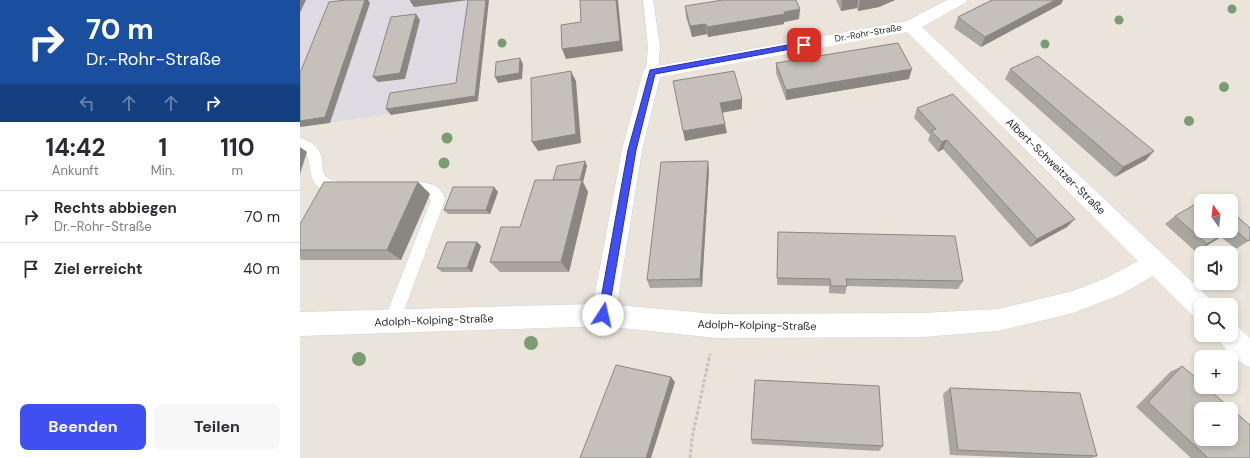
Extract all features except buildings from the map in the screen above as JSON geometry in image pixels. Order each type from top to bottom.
[{"type":"street","name":"Dr.-Rohr-Straße","points":[[652,72],[911,26],[959,0]]},
{"type":"street","name":"Albert-Schweitzer-Straße","points":[[911,26],[1194,301]]},
{"type":"street","points":[[603,315],[632,150],[652,72]]},
{"type":"street","name":"Adolph-Kolping-Straße","points":[[300,324],[603,315],[716,326],[922,325],[998,320],[1073,302],[1114,286],[1155,263]]},
{"type":"street","points":[[1236,342],[1250,355]]},
{"type":"lane","points":[[648,0],[654,47],[652,72]]},
{"type":"lane","points":[[300,143],[310,146],[316,161],[317,176],[320,180],[327,184],[354,186]]},
{"type":"lane","points":[[392,322],[438,200],[437,195],[431,189],[393,188]]},
{"type":"path","points":[[690,458],[692,438],[716,326]]},
{"type":"shaded area","points":[[300,0],[489,0],[478,101],[300,127]]},
{"type":"route","points":[[603,315],[632,150],[652,72],[804,45]]}]
